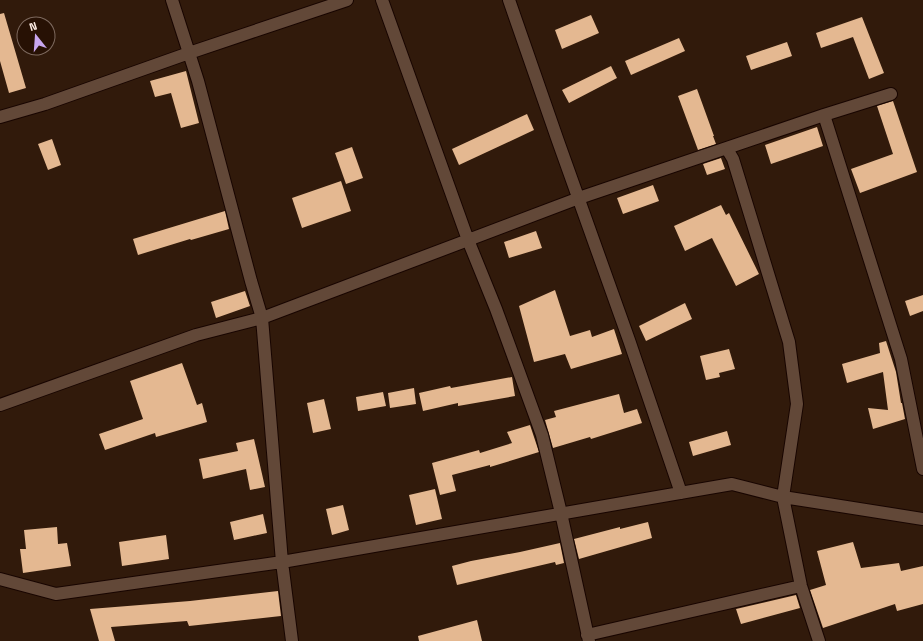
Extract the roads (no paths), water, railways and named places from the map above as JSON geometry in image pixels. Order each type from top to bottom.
[{"type":"street","points":[[172,0],[198,81],[262,318],[282,562],[292,641]]},
{"type":"street","points":[[0,117],[45,104],[189,53],[347,0]]},
{"type":"street","points":[[382,0],[468,240],[496,309],[542,435],[561,513],[588,638],[801,586]]},
{"type":"street","points":[[509,0],[629,340],[681,493]]},
{"type":"street","points":[[0,405],[196,335],[262,318],[579,198],[824,115],[891,94]]},
{"type":"street","points":[[824,115],[901,359],[923,469]]},
{"type":"street","points":[[727,149],[733,159],[789,342],[797,404],[783,497],[801,586],[819,641]]},
{"type":"street","points":[[0,579],[56,594],[282,562],[732,484],[783,497],[923,519]]}]
